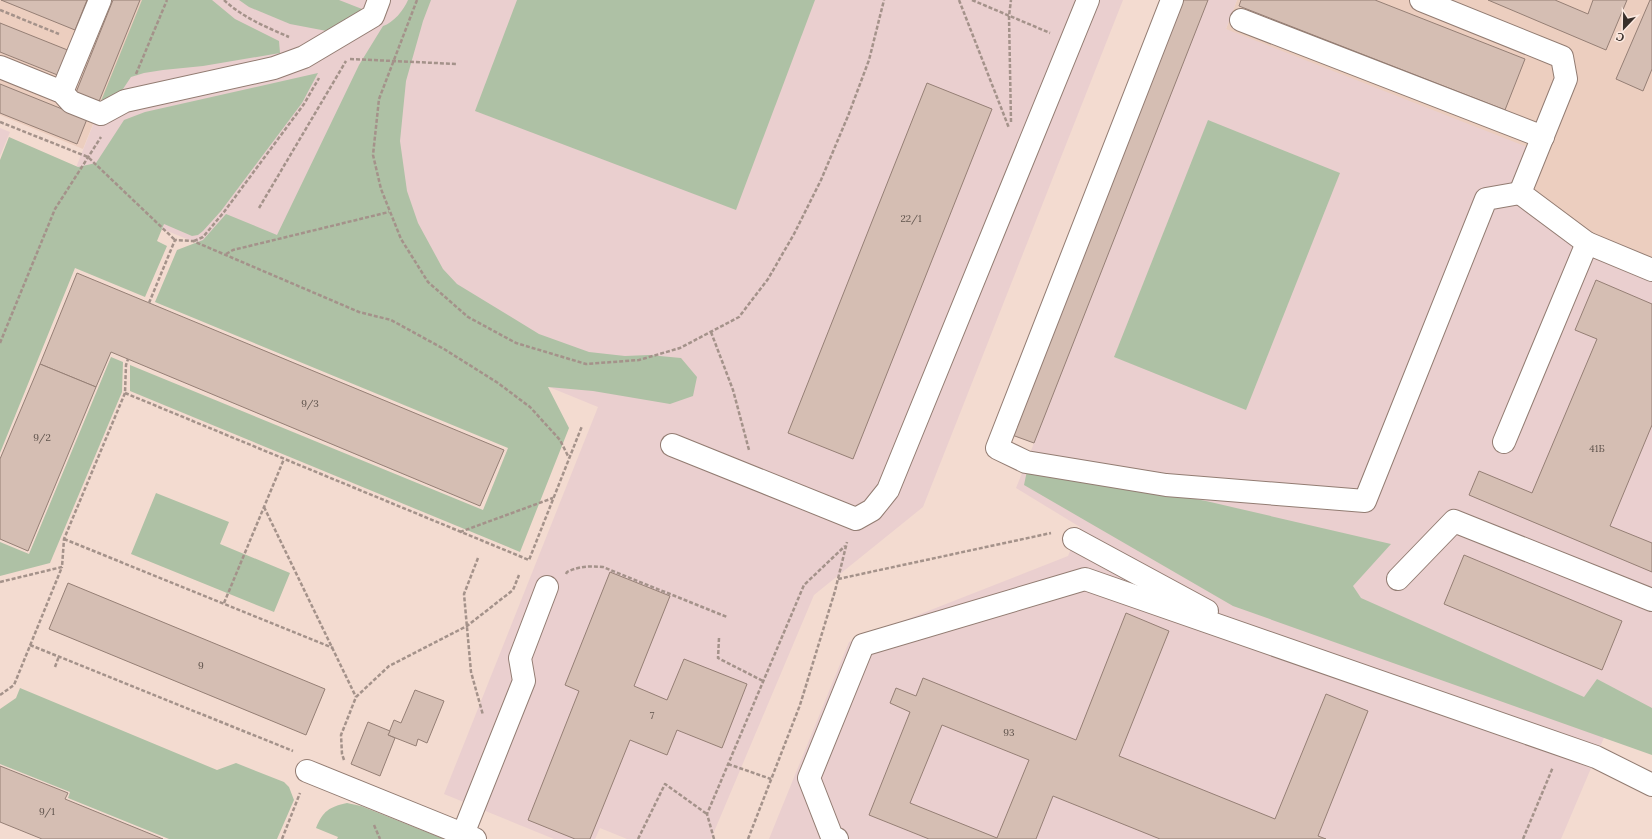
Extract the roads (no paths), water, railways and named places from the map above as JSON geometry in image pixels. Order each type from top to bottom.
[{"type":"lane","points":[[62,92],[100,0]]},
{"type":"lane","points":[[0,67],[62,92],[72,102],[101,114],[125,101],[274,68],[304,57],[373,16],[379,0]]},
{"type":"lane","points":[[672,445],[856,519],[872,510],[888,490],[1088,0]]},
{"type":"lane","points":[[1172,0],[996,448],[1026,462],[1166,485],[1365,501],[1486,199],[1520,193],[1587,243],[1652,270]]},
{"type":"lane","points":[[1421,0],[1562,57],[1566,79],[1520,193]]},
{"type":"lane","points":[[1241,20],[1543,137]]},
{"type":"lane","points":[[1504,442],[1587,243]]},
{"type":"lane","points":[[1398,579],[1454,521],[1652,600]]},
{"type":"lane","points":[[1074,539],[1265,642]]},
{"type":"lane","points":[[837,839],[832,837],[809,778],[863,645],[1085,580],[1596,757],[1652,785]]},
{"type":"lane","points":[[302,762],[358,792],[469,837],[524,681],[520,658],[556,583]]}]
